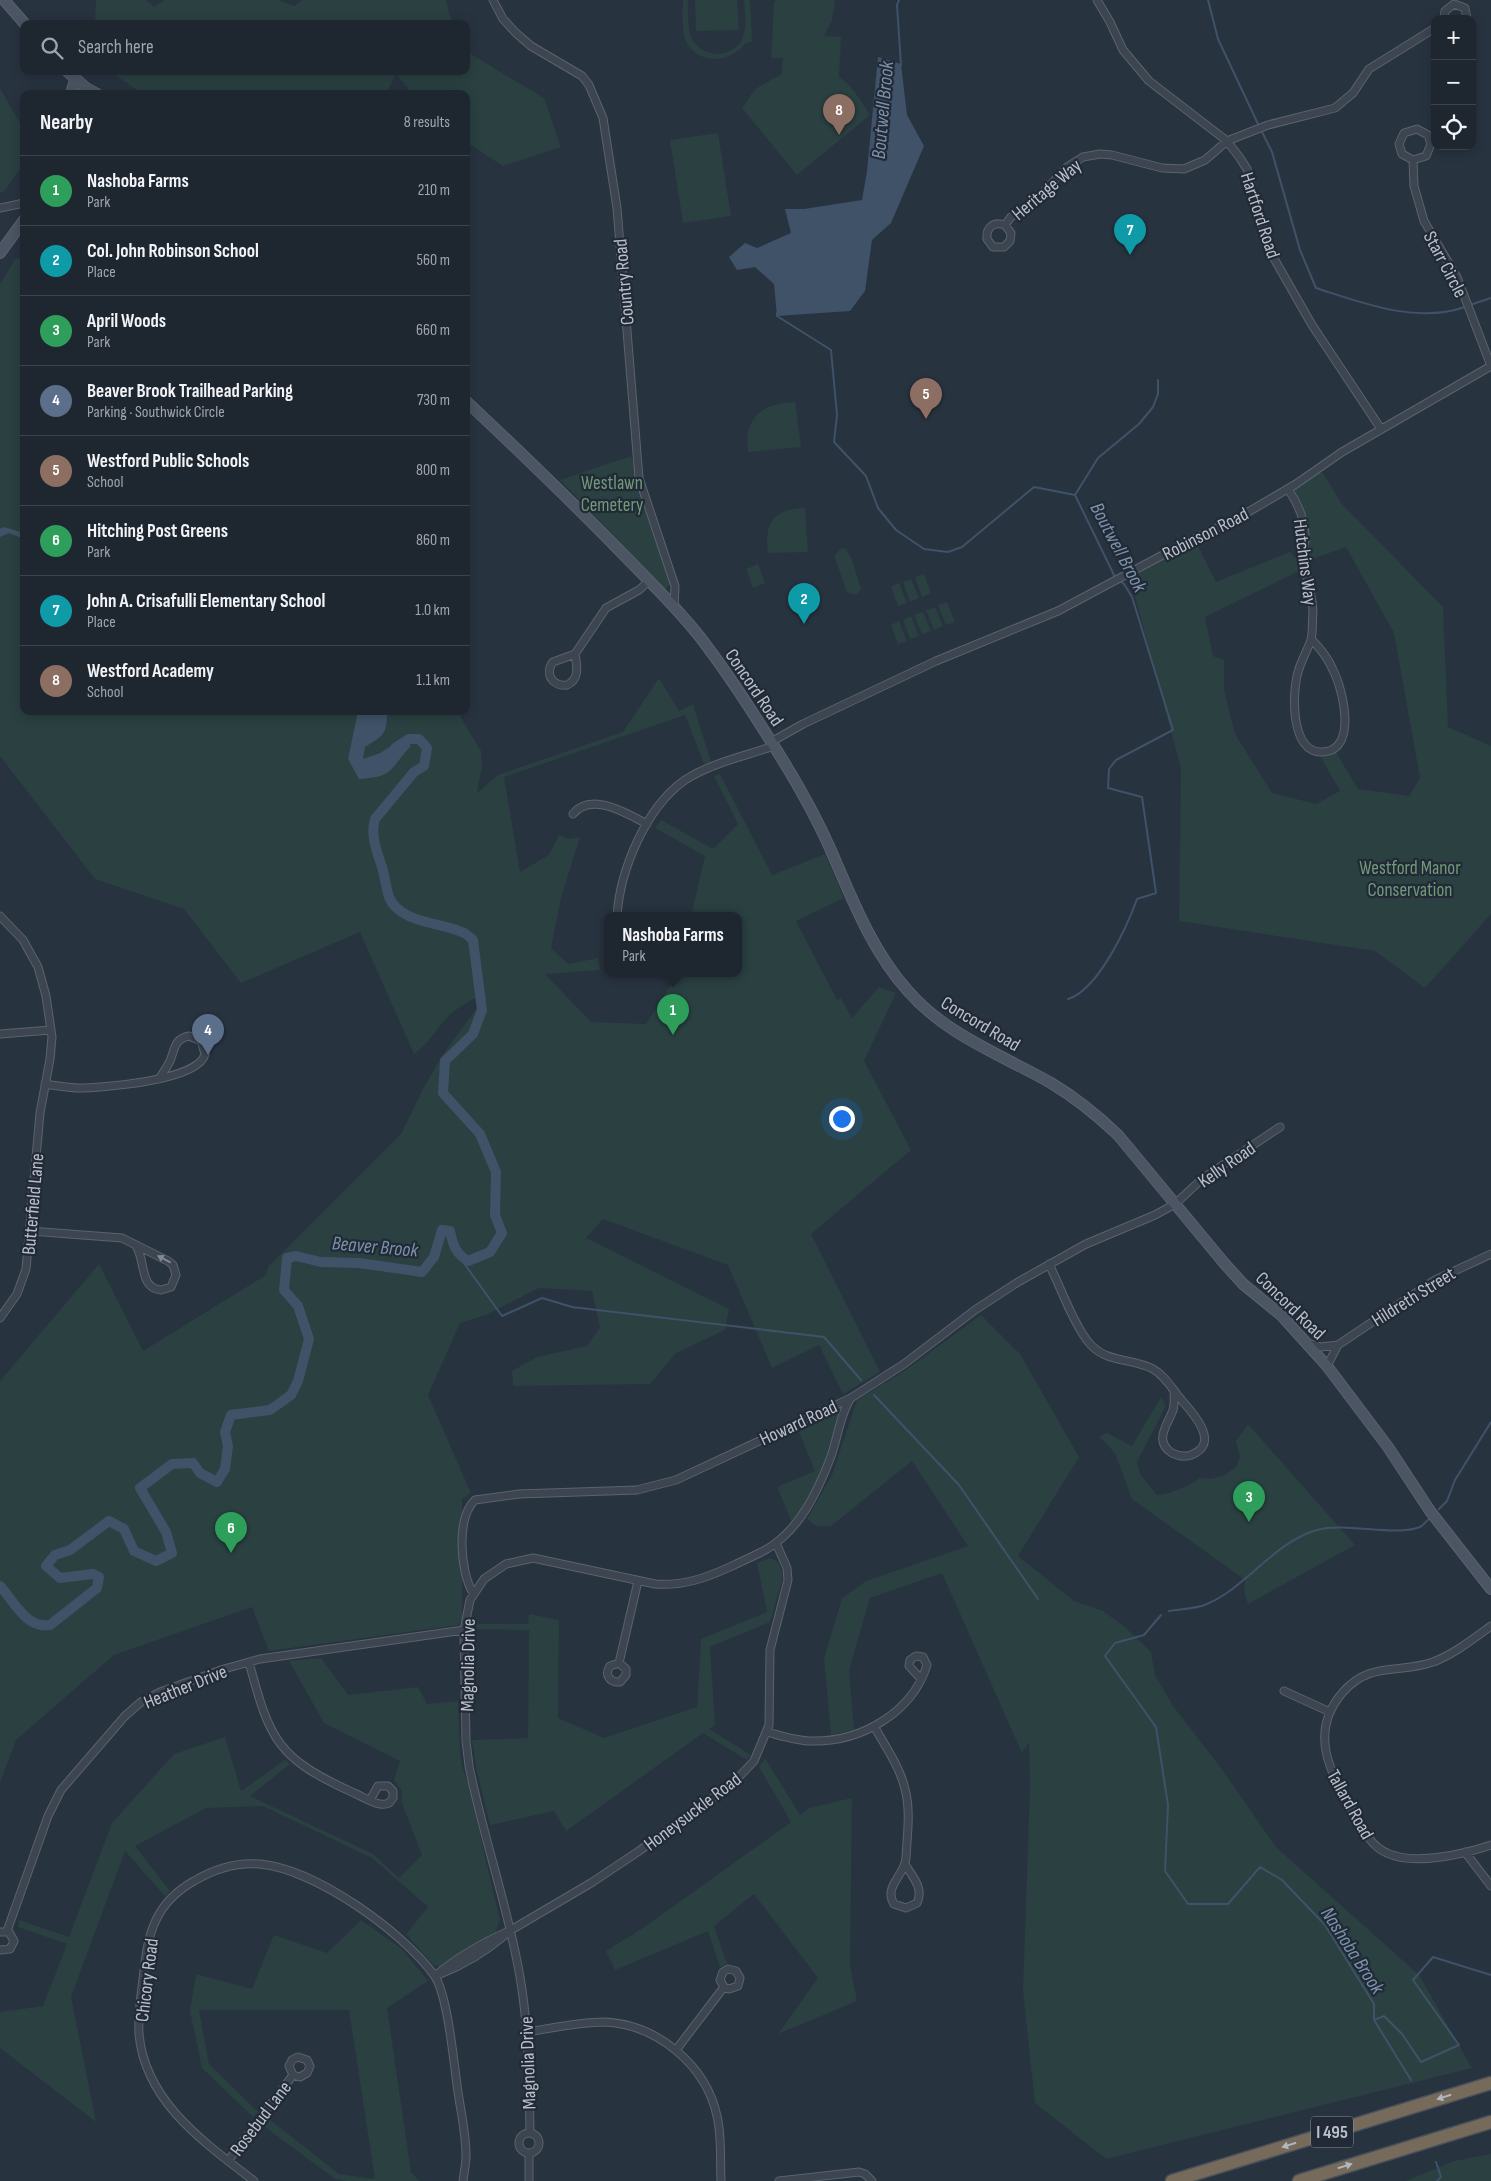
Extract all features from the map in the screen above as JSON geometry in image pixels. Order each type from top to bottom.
[{"type":"highway","name":"I 495","points":[[1172,2181],[1491,2083]]},
{"type":"highway","name":"I 495","points":[[1298,2181],[1491,2122]]},
{"type":"main road","points":[[4,0],[22,20]]},
{"type":"main road","points":[[71,75],[84,90]]},
{"type":"main road","points":[[73,90],[76,80]]},
{"type":"main road","points":[[0,253],[20,226]]},
{"type":"main road","name":"Concord Road","points":[[470,405],[650,581],[705,644],[773,744],[813,812],[873,940],[897,979],[908,992],[926,1010],[954,1030],[1051,1084],[1100,1117],[1130,1148],[1224,1264],[1244,1284],[1281,1315],[1308,1343],[1388,1447],[1430,1511],[1491,1589]]},
{"type":"street","name":"Country Road","points":[[493,0],[503,19],[531,46],[582,76],[589,85],[603,118],[617,208],[639,478],[675,586],[674,608]]},
{"type":"street","name":"Hartford Road","points":[[1097,0],[1126,53],[1149,81],[1227,141],[1247,169],[1264,234],[1280,270],[1320,338],[1382,430]]},
{"type":"street","points":[[1444,15],[1445,11],[1454,4],[1465,8],[1466,15]]},
{"type":"street","name":"Heritage Way","points":[[1005,225],[1011,217],[1032,204],[1067,167],[1083,157],[1112,154],[1162,168],[1184,169],[1205,160],[1227,141],[1268,125],[1335,108],[1353,94],[1369,69],[1431,30]]},
{"type":"street","points":[[1417,129],[1428,135],[1431,144],[1426,156],[1413,160],[1402,154],[1399,144],[1404,133],[1417,129]]},
{"type":"street","name":"Starr Circle","points":[[1413,160],[1414,186],[1424,221],[1457,277],[1491,366]]},
{"type":"street","points":[[0,208],[20,204]]},
{"type":"street","name":"Robinson Road","points":[[617,912],[627,867],[647,824],[668,795],[685,780],[773,744],[809,721],[936,661],[1070,605],[1178,546],[1238,518],[1288,489],[1342,452],[1491,366]]},
{"type":"street","name":"Hutchins Way","points":[[1288,489],[1297,504],[1304,528],[1305,568],[1313,605],[1311,639],[1297,673],[1294,696],[1295,718],[1301,737],[1306,745],[1317,752],[1326,752],[1334,749],[1342,739],[1344,724],[1343,701],[1333,669],[1311,639]]},
{"type":"street","points":[[575,654],[577,671],[574,680],[567,685],[554,683],[549,670],[553,662],[575,654],[606,608],[639,590],[650,581]]},
{"type":"street","points":[[573,814],[582,806],[603,805],[630,815],[647,824]]},
{"type":"street","name":"Butterfield Lane","points":[[0,916],[17,933],[34,960],[45,989],[51,1030],[51,1051],[38,1130],[26,1269],[22,1283],[11,1306],[0,1318]]},
{"type":"street","points":[[0,1034],[51,1030]]},
{"type":"street","points":[[46,1084],[65,1087],[90,1087],[159,1079],[189,1070],[201,1063],[205,1054],[201,1041],[189,1036],[179,1040],[175,1045],[168,1066],[159,1079]]},
{"type":"street","name":"Kelly Road","points":[[1175,1204],[1202,1179],[1280,1127]]},
{"type":"street","name":"Howard Road","points":[[473,1593],[467,1584],[464,1571],[463,1538],[468,1510],[476,1500],[519,1494],[622,1492],[655,1487],[676,1480],[850,1398],[914,1357],[996,1295],[1086,1244],[1155,1215],[1175,1204]]},
{"type":"street","points":[[30,1231],[117,1238],[136,1246],[168,1260],[173,1265],[176,1278],[171,1286],[161,1290],[149,1286],[146,1281],[141,1255],[136,1246]]},
{"type":"street","name":"Hildreth Street","points":[[1327,1366],[1338,1345],[1435,1280],[1491,1254]]},
{"type":"street","points":[[1049,1264],[1083,1334],[1092,1346],[1109,1358],[1154,1369],[1162,1376],[1198,1419],[1204,1432],[1204,1440],[1194,1453],[1187,1456],[1171,1452],[1162,1438],[1163,1429],[1174,1408],[1174,1391]]},
{"type":"street","points":[[1308,1343],[1321,1347],[1338,1345]]},
{"type":"street","name":"Magnolia Drive","points":[[530,2133],[528,2032],[520,1977],[511,1930],[469,1766],[466,1741],[464,1630],[473,1593],[484,1579],[497,1568],[523,1559],[551,1561],[638,1581],[670,1585],[695,1581],[759,1553],[776,1542],[798,1519],[816,1491],[831,1457],[850,1398]]},
{"type":"street","name":"Honeysuckle Road","points":[[511,1930],[616,1867],[732,1784],[754,1761],[767,1732],[770,1716],[770,1650],[788,1580],[787,1568],[776,1542]]},
{"type":"street","points":[[619,1663],[638,1581]]},
{"type":"street","name":"Tallard Road","points":[[1491,1626],[1454,1651],[1432,1662],[1386,1668],[1363,1676],[1344,1691],[1330,1712],[1324,1736],[1327,1760],[1334,1778],[1372,1842],[1386,1853],[1399,1857],[1435,1857],[1491,1845]]},
{"type":"street","name":"Heather Drive","points":[[0,1950],[6,1951],[13,1945],[13,1937],[3,1931],[54,1803],[69,1779],[125,1716],[150,1697],[249,1662],[282,1655],[464,1630]]},
{"type":"street","points":[[249,1662],[262,1712],[282,1747],[294,1760],[311,1772],[370,1800]]},
{"type":"street","points":[[767,1732],[800,1740],[821,1741],[846,1738],[874,1726],[904,1704],[920,1679]]},
{"type":"street","points":[[1284,1691],[1330,1712]]},
{"type":"street","points":[[874,1726],[899,1771],[906,1789],[908,1809],[906,1866],[892,1886],[890,1895],[894,1904],[906,1908],[917,1903],[920,1893],[919,1887],[906,1866]]},
{"type":"street","points":[[1465,1852],[1491,1886]]},
{"type":"street","name":"Chicory Road","points":[[254,2181],[195,2135],[171,2109],[150,2075],[140,2042],[139,2014],[147,1945],[161,1911],[177,1893],[201,1877],[230,1866],[260,1864],[291,1871],[335,1892],[402,1941],[435,1976],[446,2014],[465,2144],[465,2169],[462,2181]]},
{"type":"street","points":[[435,1976],[452,1970],[495,1944],[511,1930]]},
{"type":"street","points":[[676,2050],[724,1987]]},
{"type":"street","points":[[528,2032],[592,2023],[617,2024],[648,2033],[676,2050],[702,2080],[713,2104],[719,2128],[721,2181]]},
{"type":"street","name":"Rosebud Lane","points":[[228,2161],[293,2074]]},
{"type":"street","name":"Magnolia Drive","points":[[530,2133],[536,2135],[540,2143],[537,2150],[529,2154],[522,2150],[519,2142],[522,2136],[530,2133]]},
{"type":"street","name":"Magnolia Drive","points":[[529,2154],[529,2181]]},
{"type":"street","points":[[779,2181],[827,2178],[859,2172],[865,2174],[872,2181]]},
{"type":"green space","points":[[96,0],[146,0],[154,7],[165,0],[278,0],[294,6],[303,0],[446,0],[452,20],[95,20]]},
{"type":"green space","points":[[683,0],[688,0],[689,25],[692,39],[703,50],[717,54],[725,53],[738,46],[746,25],[744,0],[750,0],[752,42],[746,43],[733,54],[725,57],[716,59],[700,55],[693,50],[685,38]]},
{"type":"green space","points":[[695,0],[737,0],[739,30],[696,31]]},
{"type":"green space","points":[[777,0],[835,0],[832,20],[824,36],[841,37],[839,77],[853,89],[870,115],[797,175],[742,108],[755,89],[782,74],[783,58],[771,58],[774,2]]},
{"type":"green space","points":[[470,52],[472,55],[544,98],[561,147],[503,166],[470,145],[470,90],[410,90],[397,75],[470,75]]},
{"type":"green space","points":[[115,75],[396,75],[388,90],[137,90]]},
{"type":"green space","points":[[0,88],[20,123],[20,168],[3,193],[0,192]]},
{"type":"green space","points":[[718,133],[731,216],[683,223],[670,140]]},
{"type":"green space","points":[[16,258],[20,260],[20,715],[459,715],[481,751],[482,765],[477,793],[498,775],[623,732],[659,678],[679,711],[693,704],[711,762],[704,764],[685,715],[504,777],[520,872],[549,855],[559,835],[570,839],[580,837],[561,898],[551,948],[568,964],[598,958],[600,970],[545,974],[591,1022],[646,1024],[676,977],[742,977],[742,912],[692,912],[705,856],[655,828],[661,820],[713,849],[738,824],[714,776],[720,774],[772,875],[825,854],[844,898],[796,921],[837,1000],[841,998],[852,1018],[879,987],[896,993],[864,1061],[911,1150],[811,1234],[880,1372],[843,1394],[819,1345],[772,1368],[728,1265],[603,1219],[586,1238],[729,1309],[725,1330],[676,1353],[650,1384],[513,1386],[512,1371],[537,1357],[587,1346],[600,1327],[592,1291],[539,1288],[486,1315],[460,1323],[428,1395],[471,1493],[462,1499],[462,1619],[458,1625],[269,1651],[252,1607],[114,1655],[16,1740],[0,1783],[0,1381],[99,1264],[143,1351],[266,1275],[268,1267],[401,1134],[441,1057],[479,1005],[477,997],[454,1011],[419,1051],[414,1054],[360,932],[241,983],[184,909],[95,879],[0,756],[0,284]]},
{"type":"green space","points":[[795,402],[801,447],[748,452],[747,440],[749,430],[752,421],[758,414],[773,405]]},
{"type":"green space","name":"Westlawn Cemetery","points":[[631,456],[671,584],[665,589],[560,480]]},
{"type":"green space","name":"Westford Manor Conservation","points":[[1319,467],[1342,504],[1443,607],[1448,727],[1491,746],[1491,914],[1425,988],[1375,951],[1179,921],[1181,769],[1129,573],[1194,538],[1216,582],[1290,552],[1305,568],[1205,617],[1213,656],[1224,660],[1224,689],[1235,734],[1272,793],[1316,804],[1340,791],[1317,751],[1334,749],[1358,789],[1409,796],[1420,778],[1394,633],[1346,547],[1304,562],[1302,518],[1288,489]]},
{"type":"green space","points":[[805,508],[808,552],[768,553],[768,533],[773,519],[786,511]]},
{"type":"green space","points":[[842,548],[846,549],[852,560],[861,589],[858,594],[847,592],[835,559],[835,554]]},
{"type":"green space","points":[[758,564],[765,583],[753,588],[746,569]]},
{"type":"green space","points":[[924,574],[931,593],[922,597],[915,577]]},
{"type":"green space","points":[[911,579],[919,598],[910,602],[903,582]]},
{"type":"green space","points":[[899,583],[907,603],[898,606],[891,587]]},
{"type":"green space","points":[[947,602],[955,622],[946,625],[938,605]]},
{"type":"green space","points":[[935,607],[943,626],[934,630],[926,610]]},
{"type":"green space","points":[[923,612],[931,631],[922,634],[914,615]]},
{"type":"green space","points":[[911,616],[919,636],[910,639],[903,620]]},
{"type":"green space","points":[[899,621],[907,641],[898,644],[891,625]]},
{"type":"green space","points":[[981,1315],[1020,1354],[1079,1457],[1018,1556],[1074,1601],[1103,1611],[1125,1627],[1151,1652],[1155,1675],[1173,1706],[1221,1768],[1276,1847],[1419,1975],[1472,2068],[1106,2159],[1035,2103],[1023,1991],[1030,1785],[1029,1742],[1022,1753],[942,1573],[870,1598],[849,1670],[854,1730],[831,1735],[824,1659],[842,1598],[866,1581],[968,1546],[912,1461],[831,1526],[816,1526],[807,1519],[832,1475],[857,1400],[906,1370]]},
{"type":"green space","points":[[1161,1397],[1166,1406],[1137,1462],[1140,1474],[1157,1495],[1169,1493],[1187,1486],[1200,1478],[1212,1479],[1224,1475],[1236,1467],[1240,1457],[1236,1441],[1248,1424],[1355,1545],[1248,1604],[1244,1591],[1245,1580],[1132,1499],[1116,1456],[1099,1437],[1107,1433],[1132,1446]]},
{"type":"green space","points":[[850,1406],[828,1474],[794,1527],[777,1487],[815,1471],[799,1432]]},
{"type":"green space","points":[[770,1558],[778,1562],[782,1571],[782,1581],[770,1622],[710,1647],[715,1725],[709,1729],[751,1755],[747,1760],[703,1733],[566,1831],[554,1811],[490,1825],[477,1772],[472,1740],[528,1738],[529,1630],[473,1629],[473,1624],[528,1624],[529,1614],[559,1620],[558,1718],[604,1738],[697,1707],[701,1639],[767,1612],[757,1563]]},
{"type":"green space","points":[[321,1658],[348,1695],[418,1687],[427,1704],[458,1701],[462,1766],[468,1783],[500,1920],[495,1934],[440,1967],[433,1965],[406,1934],[428,1907],[372,1858],[263,1806],[206,1808],[135,1846],[170,1891],[165,1896],[125,1851],[71,1997],[96,2122],[0,2048],[0,2012],[43,2006],[67,1944],[18,1927],[19,1920],[69,1937],[112,1823],[174,1754],[225,1737],[241,1791],[285,1760],[290,1764],[250,1796],[373,1854],[399,1878],[422,1855],[401,1801],[402,1791],[394,1780],[400,1761],[324,1723],[289,1661]]},
{"type":"green space","points":[[765,1758],[800,1815],[809,1808],[852,1798],[850,1965],[857,2001],[778,2034],[818,1978],[754,1894],[714,1926],[727,1964],[720,1967],[708,1931],[615,1970],[606,1951],[643,1928],[791,1822],[759,1767]]},
{"type":"green space","points":[[361,1920],[402,1949],[428,1981],[387,2008],[411,2172],[419,2181],[346,2181],[335,2179],[265,2127],[269,2119],[339,2174],[375,2179],[349,2010],[199,2010],[209,2064],[258,2112],[253,2117],[202,2068],[190,2011],[196,1974],[252,1989],[274,1935],[327,1953]]},
{"type":"green space","points":[[1491,2154],[1491,2181],[1406,2181],[1454,2161]]},
{"type":"water","points":[[878,57],[901,64],[907,115],[924,146],[891,223],[872,240],[865,291],[850,311],[777,316],[774,284],[755,267],[737,270],[729,257],[745,243],[757,248],[791,233],[785,209],[804,209],[862,200],[867,171]]},
{"type":"water","points":[[4,527],[20,532],[20,537],[9,533],[0,537],[0,529]]},
{"type":"water","points":[[357,715],[387,715],[383,734],[365,747],[363,759],[380,753],[402,739],[411,746],[385,774],[371,778],[359,779],[348,759]]},
{"type":"waterway","name":"Boutwell Brook","points":[[899,0],[897,5],[901,65]]},
{"type":"waterway","points":[[1208,0],[1218,39],[1258,124]]},
{"type":"waterway","points":[[1262,132],[1272,152],[1300,250],[1316,288],[1371,305],[1409,312],[1446,312],[1465,307]]},
{"type":"waterway","points":[[1470,305],[1491,298]]},
{"type":"waterway","name":"Boutwell Brook","points":[[777,313],[777,316],[831,350],[837,415],[834,442],[866,476],[878,508],[896,530],[924,549],[948,552],[962,547],[1034,487],[1075,495],[1115,577]]},
{"type":"waterway","points":[[1075,495],[1098,458],[1139,424],[1153,407],[1158,394],[1158,380]]},
{"type":"waterway","name":"Boutwell Brook","points":[[1068,999],[1090,984],[1100,971],[1119,941],[1137,899],[1156,893],[1142,797],[1108,788],[1109,769],[1116,760],[1173,730],[1132,597],[1124,584],[1119,580]]},
{"type":"waterway","name":"Beaver Brook","points":[[0,1586],[27,1618],[34,1623],[50,1625],[97,1588],[99,1577],[93,1574],[60,1578],[46,1566],[55,1555],[70,1550],[109,1521],[124,1529],[134,1551],[156,1561],[172,1553],[166,1532],[140,1488],[172,1464],[193,1463],[200,1473],[217,1482],[225,1469],[228,1446],[225,1432],[231,1415],[270,1410],[291,1395],[298,1381],[309,1339],[298,1306],[284,1290],[287,1258],[296,1256],[321,1262],[359,1263],[422,1272],[434,1257],[442,1230],[450,1231],[455,1248],[468,1261],[490,1252],[502,1233],[495,1215],[496,1172],[480,1134],[443,1093],[445,1061],[473,1034],[482,1010],[473,940],[455,929],[412,917],[395,906],[389,897],[375,843],[373,831],[375,819],[414,772],[424,766],[427,748],[419,739],[409,739],[395,748]]},
{"type":"waterway","points":[[458,1255],[502,1316],[542,1298],[572,1307],[824,1337],[861,1380]]},
{"type":"waterway","points":[[874,1395],[959,1485],[1038,1599]]},
{"type":"waterway","points":[[1439,1509],[1447,1501],[1455,1480],[1491,1422]]},
{"type":"waterway","points":[[1169,1611],[1207,1604],[1235,1587],[1287,1544],[1317,1530],[1329,1528],[1410,1530],[1421,1526],[1429,1519]]},
{"type":"waterway","points":[[1161,1615],[1144,1635],[1115,1643],[1105,1656],[1156,1727],[1168,1805],[1165,1871],[1188,1904],[1228,1904],[1260,1867],[1282,1880],[1325,1925],[1374,2004],[1374,2020],[1411,2080]]},
{"type":"waterway","points":[[1374,2020],[1384,2016],[1402,2034],[1421,2062],[1459,2045],[1413,1980],[1433,1957],[1491,1975]]},
{"type":"waterway","name":"Nashoba Brook","points":[[1436,2162],[1441,2177],[1437,2181]]},
{"type":"place","name":"Westford Academy","points":[[839,135]]},
{"type":"place","name":"John A. Crisafulli Elementary School","points":[[1130,255]]},
{"type":"place","name":"Westford Public Schools","points":[[926,419]]},
{"type":"place","name":"Col. John Robinson School","points":[[804,624]]},
{"type":"place","name":"Nashoba Farms","points":[[673,1035]]},
{"type":"place","name":"Beaver Brook Trailhead Parking","points":[[208,1055]]},
{"type":"place","name":"April Woods","points":[[1249,1522]]},
{"type":"place","name":"Hitching Post Greens","points":[[231,1553]]}]
